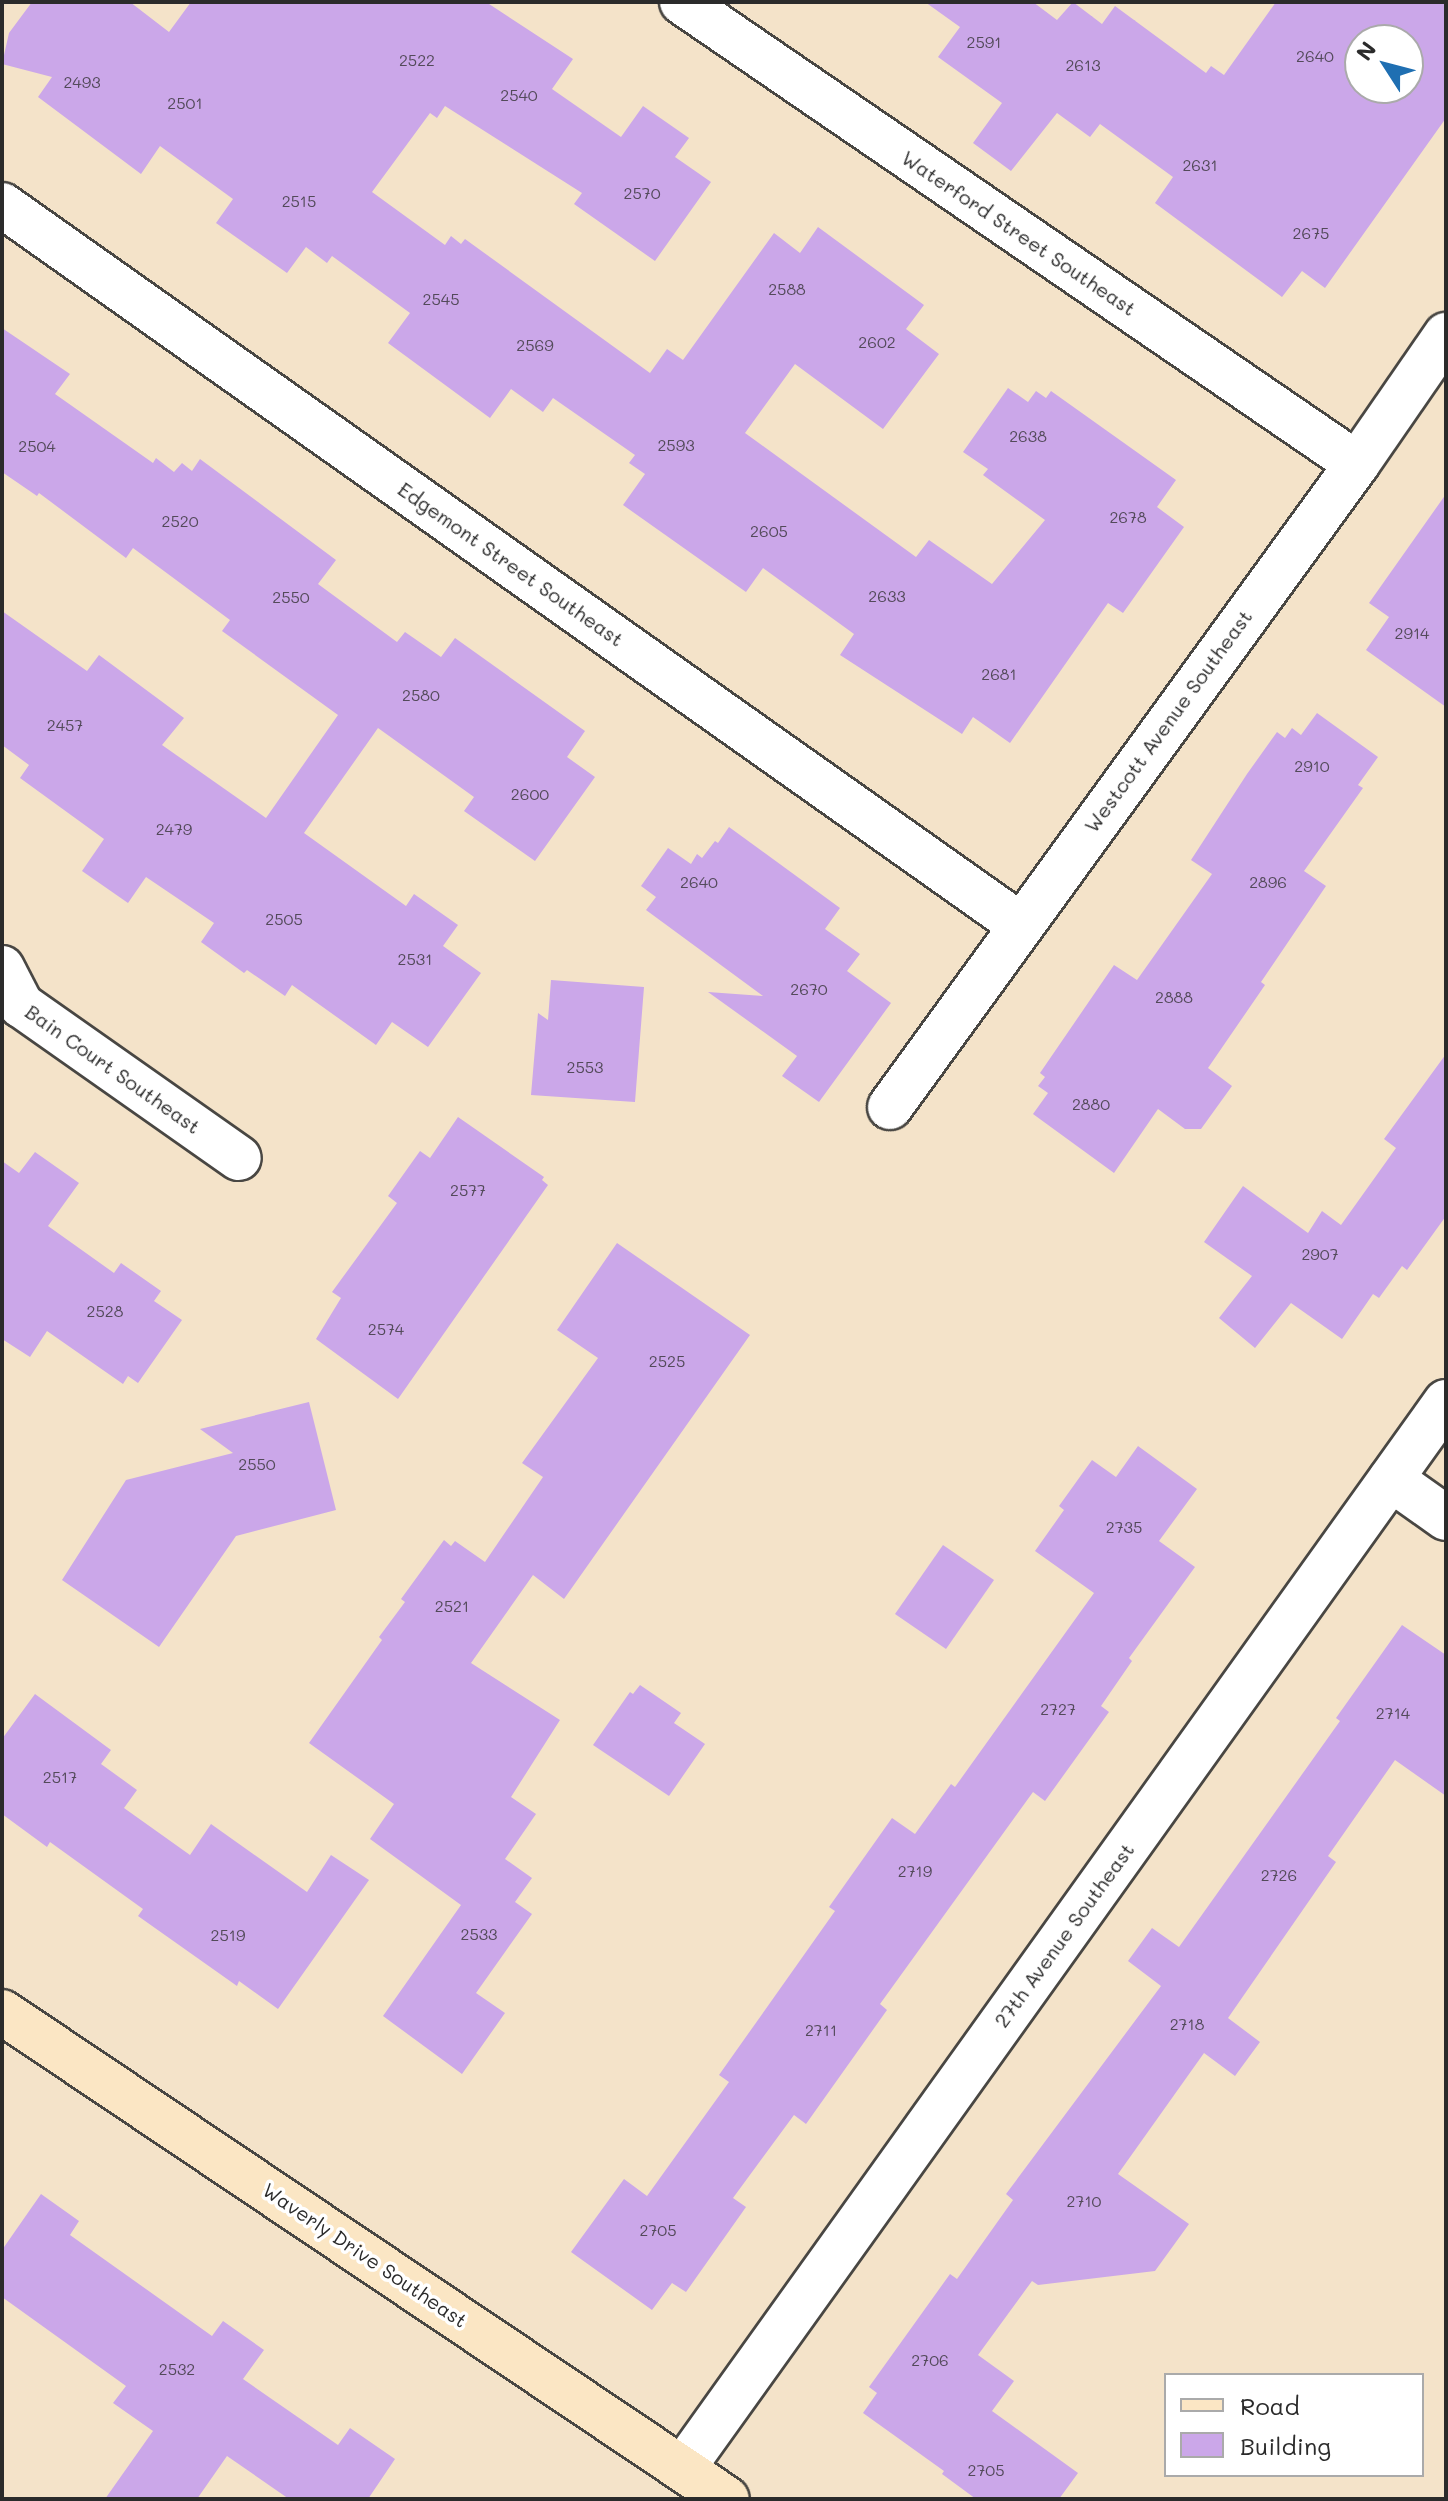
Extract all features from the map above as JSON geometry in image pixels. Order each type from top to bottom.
[{"type":"main road","name":"Waverly Drive Southeast","points":[[2,2012],[727,2499]]},
{"type":"street","name":"Waterford Street Southeast","points":[[682,2],[1357,464]]},
{"type":"street","name":"Edgemont Street Southeast","points":[[2,205],[1019,924]]},
{"type":"street","name":"Westcott Avenue Southeast","points":[[890,1107],[1019,924],[1357,464],[1446,335]]},
{"type":"street","name":"Bain Court Southeast","points":[[2,968],[21,1005],[239,1158]]},
{"type":"street","name":"27th Avenue Southeast","points":[[683,2468],[1446,1402]]},
{"type":"street","points":[[1391,1479],[1446,1518]]},
{"type":"building","points":[[32,2],[130,2],[169,32],[191,2],[486,2],[573,59],[552,89],[621,137],[643,106],[689,138],[675,157],[711,182],[655,261],[574,204],[582,193],[445,106],[437,118],[430,113],[372,192],[445,245],[451,236],[461,244],[465,239],[650,373],[667,349],[683,360],[774,233],[800,253],[818,227],[924,305],[906,329],[939,354],[883,429],[795,364],[745,433],[916,557],[929,540],[992,584],[1045,520],[983,475],[988,469],[963,452],[1008,388],[1028,402],[1036,391],[1046,398],[1051,391],[1176,480],[1157,507],[1184,527],[1123,613],[1108,603],[1010,743],[973,717],[962,734],[840,655],[854,634],[763,568],[746,592],[623,505],[645,474],[629,463],[635,455],[553,398],[543,412],[511,389],[490,418],[388,343],[410,313],[332,256],[327,263],[306,247],[287,273],[216,223],[233,199],[160,146],[141,174],[38,97],[52,77],[2,64],[9,33]]},
{"type":"building","points":[[925,2],[1033,2],[1057,20],[1073,2],[1102,24],[1115,6],[1206,73],[1211,66],[1224,75],[1276,2],[1446,2],[1446,118],[1325,288],[1302,271],[1282,297],[1155,203],[1173,177],[1100,124],[1090,137],[1057,113],[1011,171],[973,143],[1002,103],[938,57],[960,27]]},
{"type":"building","points":[[2,328],[70,374],[55,394],[153,463],[156,458],[174,472],[182,463],[192,471],[200,459],[336,560],[318,584],[397,642],[405,632],[441,657],[455,638],[585,731],[567,757],[595,777],[535,861],[464,811],[474,797],[378,728],[304,833],[406,906],[414,894],[458,925],[443,946],[481,973],[428,1047],[392,1022],[376,1045],[292,985],[285,996],[247,970],[244,973],[201,942],[214,923],[146,877],[128,903],[82,871],[104,839],[20,778],[29,765],[2,745],[2,611],[87,671],[99,655],[184,718],[162,745],[266,818],[338,715],[222,631],[230,620],[133,548],[126,558],[39,493],[37,496],[2,472]]},
{"type":"building","points":[[1446,494],[1446,707],[1366,650],[1389,617],[1369,603]]},
{"type":"building","points":[[1317,713],[1378,757],[1358,785],[1363,788],[1304,871],[1326,886],[1261,982],[1265,985],[1208,1068],[1232,1086],[1201,1129],[1185,1129],[1158,1109],[1114,1173],[1033,1114],[1048,1093],[1038,1086],[1045,1077],[1040,1073],[1114,965],[1137,980],[1212,874],[1191,860],[1247,774],[1277,732],[1285,738],[1292,728],[1301,735]]},
{"type":"building","points":[[729,827],[840,908],[825,929],[860,954],[847,971],[891,1003],[819,1102],[782,1076],[797,1056],[708,992],[763,996],[646,910],[656,897],[641,886],[668,848],[691,864],[697,854],[702,858],[715,841],[718,843]]},
{"type":"building","points":[[551,980],[644,987],[635,1102],[531,1095],[538,1013],[548,1020]]},
{"type":"building","points":[[1446,1054],[1446,1216],[1407,1270],[1402,1266],[1379,1298],[1373,1294],[1342,1339],[1291,1303],[1255,1348],[1219,1318],[1252,1276],[1204,1242],[1243,1186],[1308,1233],[1322,1211],[1341,1225],[1396,1148],[1384,1139]]},
{"type":"building","points":[[458,1117],[544,1177],[542,1180],[548,1185],[398,1399],[316,1339],[341,1298],[332,1292],[397,1203],[388,1196],[420,1151],[430,1158]]},
{"type":"building","points":[[35,1152],[79,1183],[48,1226],[114,1273],[121,1263],[161,1291],[154,1301],[182,1320],[138,1383],[128,1376],[123,1384],[47,1331],[30,1357],[2,1339],[2,1161],[19,1173]]},
{"type":"building","points":[[617,1243],[750,1335],[564,1599],[533,1575],[471,1663],[560,1720],[511,1797],[536,1814],[505,1859],[532,1878],[515,1902],[532,1914],[476,1993],[505,2013],[462,2074],[383,2016],[461,1905],[370,1839],[394,1804],[309,1743],[382,1640],[379,1637],[405,1602],[401,1599],[444,1540],[451,1546],[455,1541],[485,1562],[543,1477],[522,1463],[598,1358],[557,1330]]},
{"type":"building","points":[[309,1402],[336,1510],[236,1536],[159,1647],[62,1580],[126,1480],[233,1453],[200,1429]]},
{"type":"building","points":[[1138,1446],[1197,1489],[1159,1541],[1195,1567],[1129,1658],[1132,1661],[1101,1706],[1109,1712],[1045,1801],[1033,1792],[880,2004],[887,2010],[806,2124],[794,2115],[733,2198],[746,2207],[686,2292],[672,2283],[652,2310],[571,2252],[624,2179],[647,2196],[729,2082],[719,2075],[835,1911],[829,1907],[892,1818],[915,1834],[951,1784],[955,1787],[1094,1593],[1035,1551],[1064,1510],[1059,1506],[1092,1460],[1116,1477]]},
{"type":"building","points":[[943,1545],[994,1580],[946,1649],[895,1614]]},
{"type":"building","points":[[1402,1625],[1446,1655],[1446,1796],[1395,1760],[1328,1856],[1336,1862],[1228,2018],[1260,2042],[1235,2076],[1204,2053],[1118,2174],[1189,2224],[1155,2271],[1038,2285],[1032,2281],[978,2355],[1014,2381],[992,2411],[1078,2473],[1059,2499],[976,2499],[942,2474],[944,2471],[863,2413],[877,2393],[869,2387],[950,2274],[957,2279],[1013,2200],[1006,2194],[1161,1986],[1128,1961],[1152,1928],[1179,1947],[1340,1721],[1336,1718]]},
{"type":"building","points":[[640,1685],[681,1713],[674,1723],[705,1744],[669,1796],[593,1745],[630,1692],[633,1694]]},
{"type":"building","points":[[35,1694],[111,1750],[101,1764],[137,1790],[124,1808],[190,1855],[211,1824],[307,1892],[331,1855],[369,1880],[278,2009],[239,1981],[237,1986],[138,1916],[143,1909],[50,1842],[47,1847],[2,1814],[2,1739]]},
{"type":"building","points":[[41,2194],[79,2221],[70,2235],[212,2336],[223,2321],[264,2350],[243,2379],[338,2445],[350,2428],[395,2459],[368,2499],[289,2499],[227,2456],[197,2499],[105,2499],[153,2431],[113,2403],[126,2386],[2,2297],[2,2250]]}]
